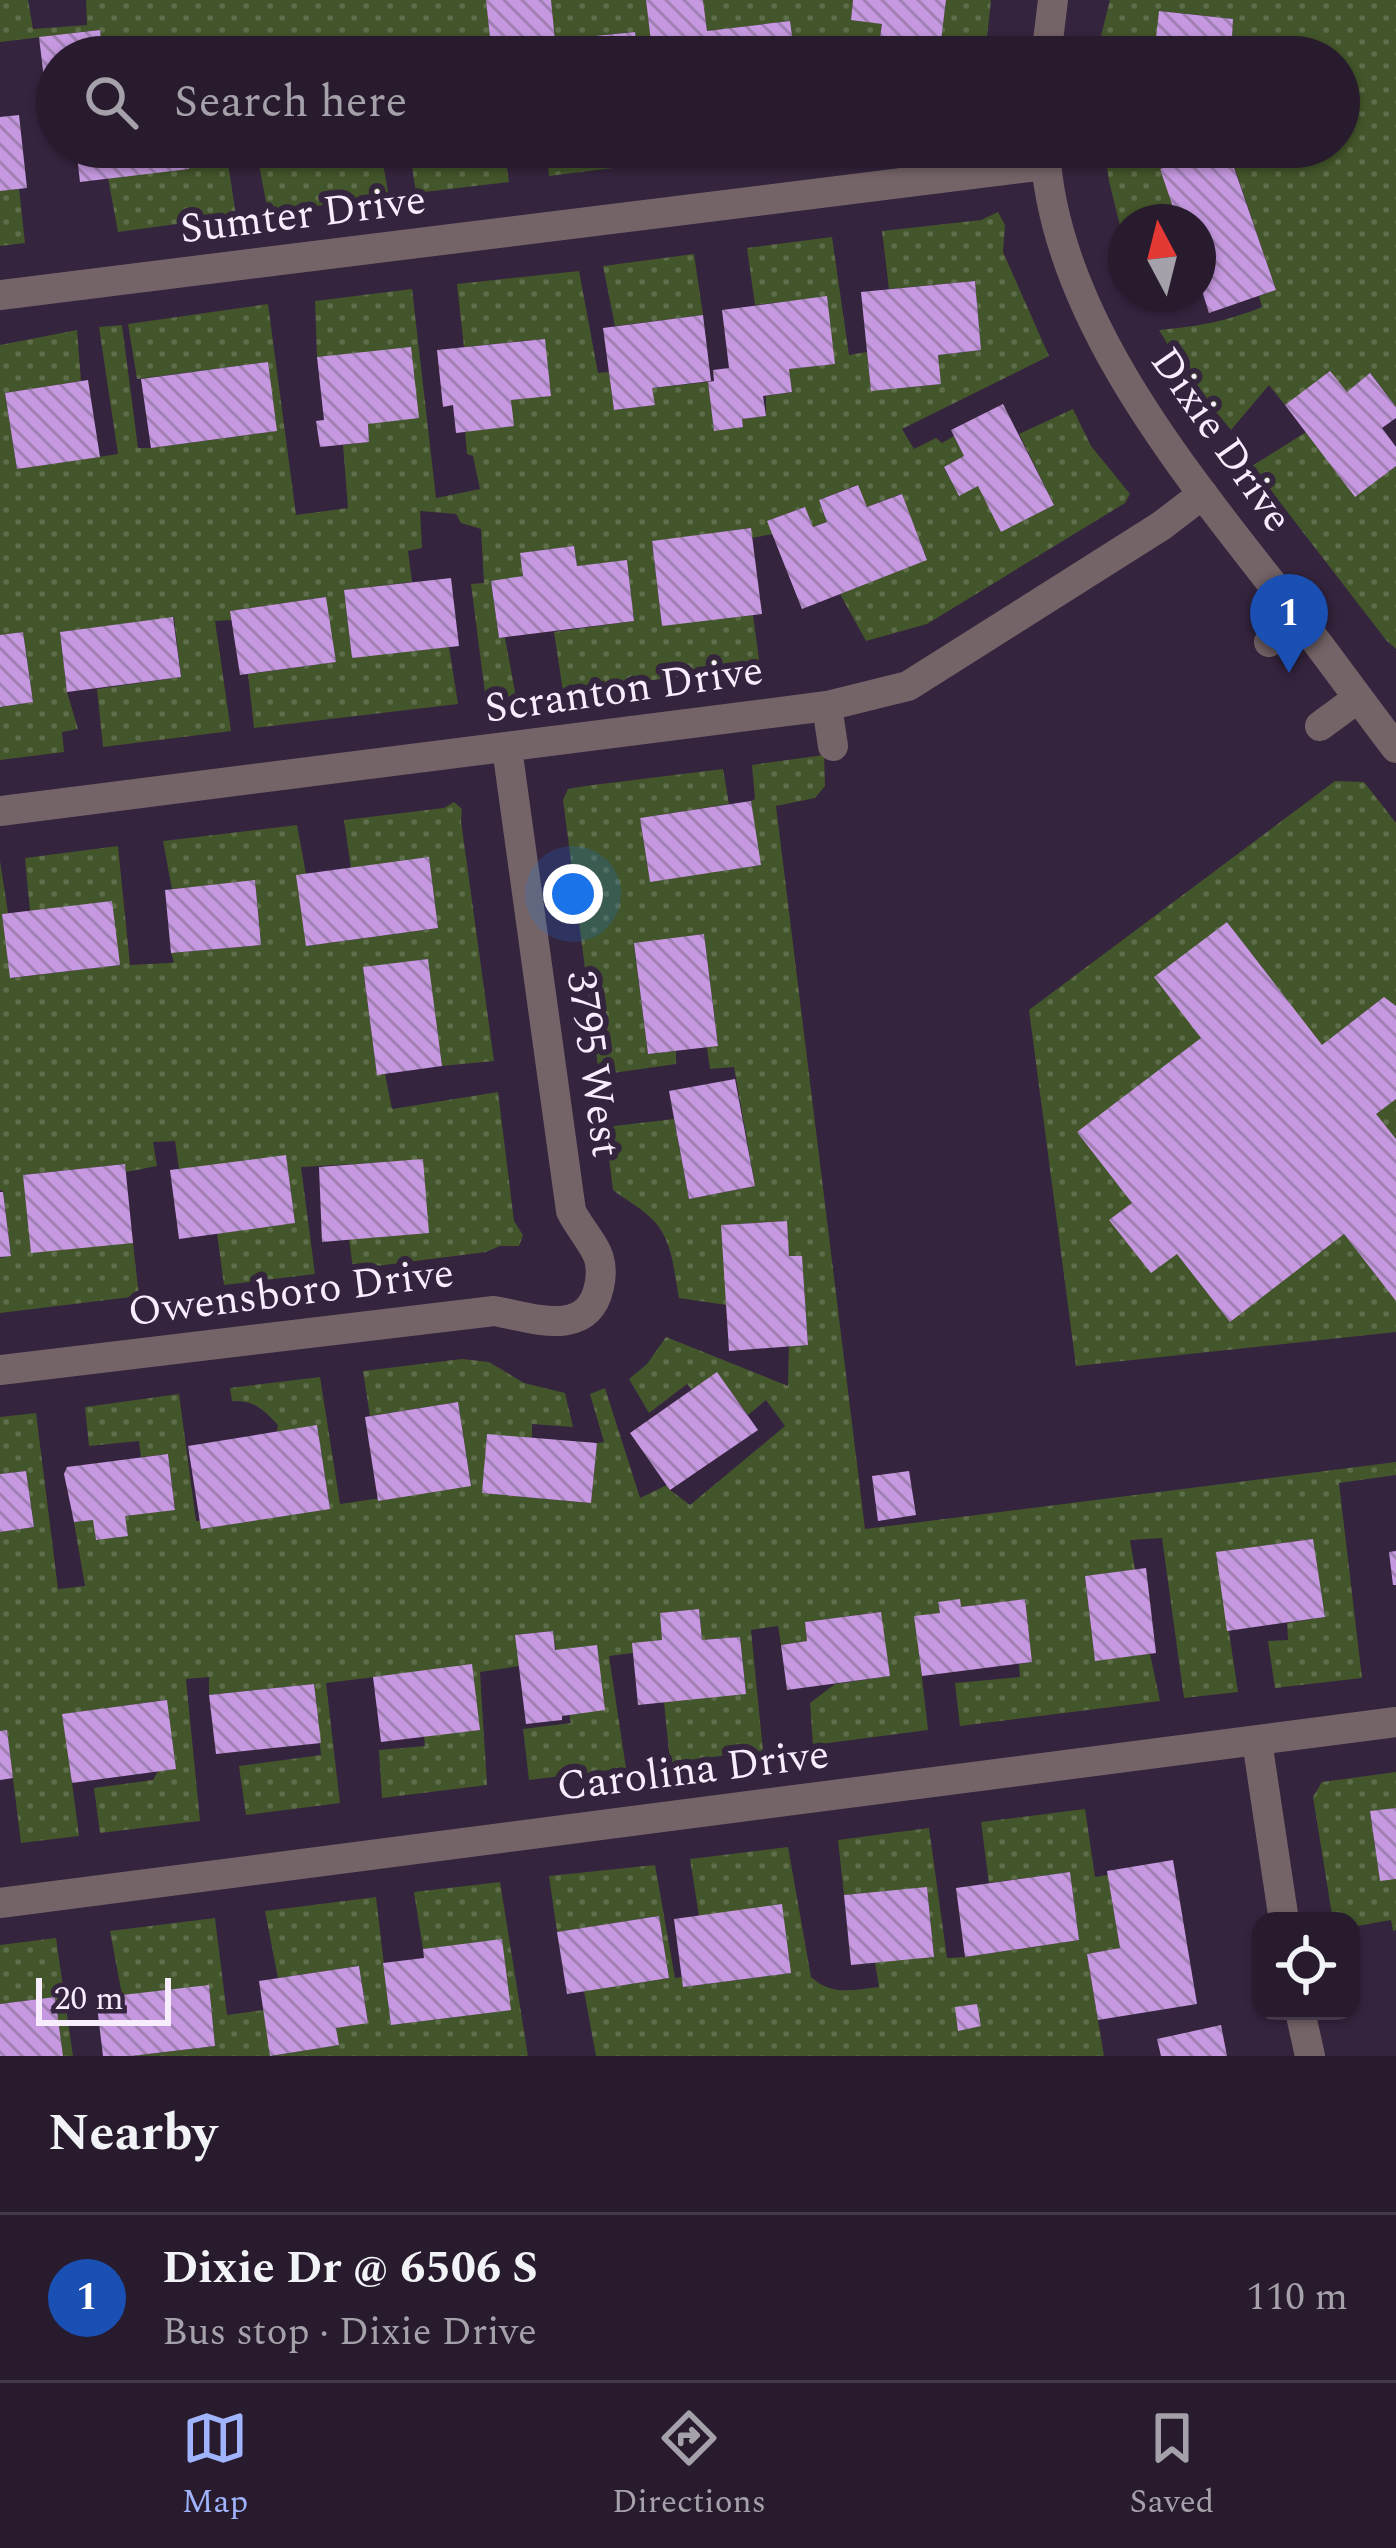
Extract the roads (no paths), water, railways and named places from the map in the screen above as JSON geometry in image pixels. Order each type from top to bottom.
[{"type":"street","points":[[1049,36],[1053,0]]},
{"type":"street","name":"Sumter Drive","points":[[0,295],[956,168]]},
{"type":"street","name":"Dixie Drive","points":[[1048,168],[1058,225],[1098,333],[1203,494],[1396,748]]},
{"type":"street","name":"Scranton Drive","points":[[0,811],[827,706],[908,686],[1147,536],[1203,494]]},
{"type":"street","points":[[1269,642],[1300,620]]},
{"type":"street","points":[[1320,726],[1358,698]]},
{"type":"street","points":[[827,706],[833,746]]},
{"type":"street","name":"3795 West","points":[[507,748],[571,1210],[598,1255],[602,1274],[588,1310]]},
{"type":"street","name":"Owensboro Drive","points":[[0,1370],[494,1311],[553,1323],[570,1321],[588,1310]]},
{"type":"street","name":"Carolina Drive","points":[[0,1903],[1396,1722]]},
{"type":"street","points":[[1257,1741],[1283,1912]]},
{"type":"street","points":[[1302,2020],[1310,2056]]},
{"type":"place","name":"Dixie Dr @ 6506 S","points":[[1289,673]]}]
